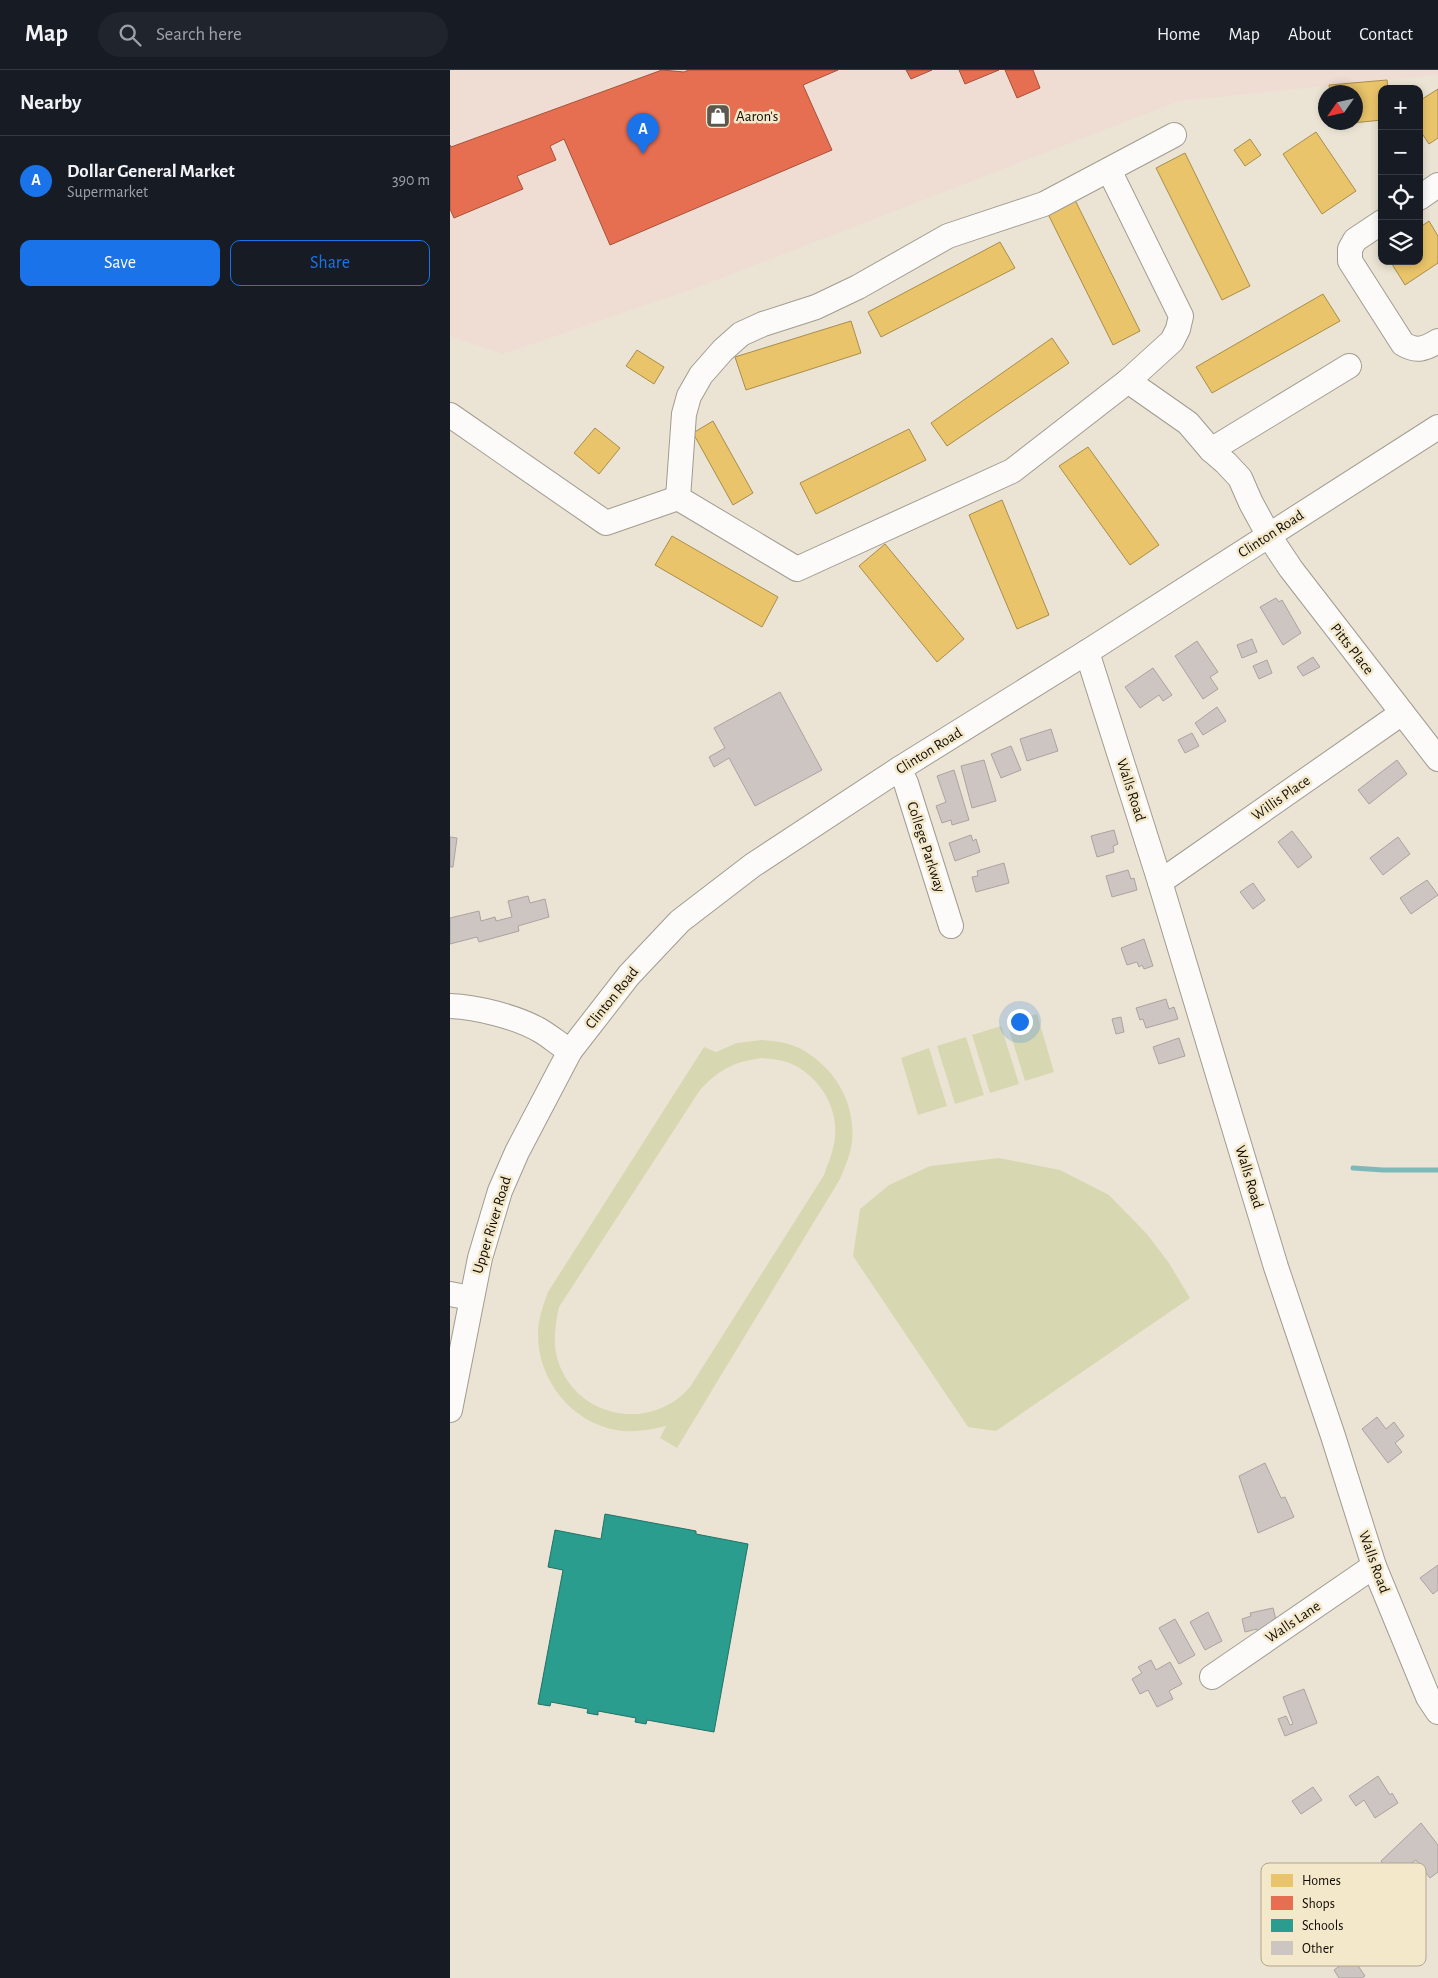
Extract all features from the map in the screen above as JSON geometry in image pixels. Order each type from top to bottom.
[{"type":"street","points":[[678,498],[684,414],[689,396],[700,375],[741,334],[763,324],[816,307],[858,287],[948,236],[1044,204],[1174,135]]},
{"type":"street","points":[[678,498],[797,570],[1012,471],[1128,381],[1172,341],[1178,329],[1181,316],[1109,170]]},
{"type":"street","points":[[1423,195],[1438,185]]},
{"type":"street","points":[[1378,225],[1355,240],[1350,248],[1350,261],[1403,344],[1413,350],[1424,349],[1438,341]]},
{"type":"street","points":[[1211,450],[1349,366]]},
{"type":"street","name":"Pitts Place","points":[[1128,381],[1188,423],[1211,450],[1240,478],[1269,536],[1291,569],[1438,760]]},
{"type":"street","points":[[450,415],[606,523],[678,498]]},
{"type":"street","name":"Clinton Road","points":[[570,1051],[630,975],[680,921],[753,865],[1438,427]]},
{"type":"street","name":"Walls Road","points":[[1087,652],[1160,882],[1276,1267],[1333,1436],[1374,1566],[1435,1700]]},
{"type":"street","name":"Willis Place","points":[[1160,882],[1402,713]]},
{"type":"street","name":"College Parkway","points":[[899,770],[906,783],[951,926]]},
{"type":"street","points":[[450,1006],[471,1007],[502,1016],[539,1030],[570,1051]]},
{"type":"street","name":"Upper River Road","points":[[450,1410],[461,1296],[480,1258],[504,1182],[517,1152],[570,1051]]},
{"type":"street","name":"Walls Lane","points":[[1212,1677],[1374,1566]]},
{"type":"shaded area","points":[[450,70],[1438,70],[1438,75],[1338,85],[1318,85],[1318,87],[1179,101],[701,286],[503,354],[450,336]]},
{"type":"green space","points":[[1037,1014],[1054,1072],[1025,1081],[1007,1023]]},
{"type":"green space","points":[[1001,1026],[1019,1084],[990,1093],[972,1035]]},
{"type":"green space","points":[[966,1037],[984,1095],[955,1104],[937,1046]]},
{"type":"green space","points":[[762,1040],[783,1043],[803,1050],[815,1058],[834,1077],[847,1101],[851,1115],[852,1143],[840,1179],[677,1448],[660,1438],[666,1426],[641,1431],[616,1430],[585,1418],[571,1408],[550,1382],[543,1366],[539,1350],[539,1323],[548,1292],[704,1047],[716,1052],[737,1043]],"holes":[[[762,1058],[783,1061],[805,1072],[820,1087],[831,1105],[834,1116],[835,1137],[824,1175],[690,1387],[674,1401],[656,1410],[637,1414],[618,1413],[600,1407],[583,1397],[569,1383],[559,1364],[555,1343],[555,1328],[559,1307],[700,1090],[714,1077],[735,1064]]]},
{"type":"green space","points":[[929,1048],[947,1106],[918,1115],[901,1058]]},
{"type":"green space","points":[[999,1158],[1060,1170],[1109,1195],[1147,1234],[1169,1263],[1190,1298],[996,1431],[968,1427],[853,1256],[860,1209],[889,1185],[930,1166]]},
{"type":"building: Homes","points":[[1387,80],[1388,85],[1378,85],[1378,120],[1363,122],[1363,85],[1329,85]]},
{"type":"building: Homes","points":[[1438,89],[1438,138],[1429,144],[1423,135],[1423,98]]},
{"type":"building: Homes","points":[[1316,132],[1356,191],[1322,214],[1283,154]]},
{"type":"building: Homes","points":[[1250,139],[1261,155],[1245,166],[1234,150]]},
{"type":"building: Homes","points":[[1185,153],[1250,286],[1222,300],[1156,168]]},
{"type":"building: Homes","points":[[1075,200],[1140,331],[1113,345],[1048,214]]},
{"type":"building: Homes","points":[[1429,221],[1438,236],[1438,263],[1405,285],[1392,265],[1423,265],[1423,225]]},
{"type":"building: Homes","points":[[1000,242],[1015,268],[881,337],[868,312]]},
{"type":"building: Homes","points":[[1323,294],[1340,321],[1212,393],[1196,367]]},
{"type":"building: Homes","points":[[851,321],[861,353],[746,390],[735,357]]},
{"type":"building: Homes","points":[[1052,338],[1069,363],[947,446],[931,423]]},
{"type":"building: Homes","points":[[637,350],[664,367],[654,384],[626,366]]},
{"type":"building: Homes","points":[[713,421],[753,493],[733,505],[693,433]]},
{"type":"building: Homes","points":[[595,428],[620,448],[599,474],[574,453]]},
{"type":"building: Homes","points":[[909,429],[926,460],[816,514],[800,483]]},
{"type":"building: Homes","points":[[1088,447],[1159,545],[1130,565],[1059,466]]},
{"type":"building: Homes","points":[[1002,500],[1049,615],[1017,629],[969,515]]},
{"type":"building: Homes","points":[[672,536],[778,597],[762,627],[655,565]]},
{"type":"building: Homes","points":[[885,544],[964,639],[937,662],[859,566]]},
{"type":"building: Shops","points":[[662,70],[684,72],[689,70],[838,70],[803,85],[832,150],[610,245],[564,139],[550,146],[556,160],[517,176],[523,189],[454,218],[450,209],[450,145],[451,147]]},
{"type":"building: Shops","points":[[906,70],[932,70],[911,79]]},
{"type":"building: Shops","points":[[959,70],[999,70],[965,84]]},
{"type":"building: Shops","points":[[1005,70],[1033,70],[1040,88],[1017,98]]},
{"type":"building: Schools","points":[[605,1514],[696,1531],[696,1534],[748,1544],[714,1732],[647,1720],[646,1724],[635,1722],[636,1718],[598,1711],[598,1715],[587,1713],[588,1709],[551,1702],[550,1706],[538,1704],[563,1570],[548,1567],[555,1530],[601,1539]]},
{"type":"building: Other","points":[[1276,598],[1279,602],[1282,600],[1301,633],[1283,645],[1260,607]]},
{"type":"building: Other","points":[[1252,639],[1257,652],[1242,658],[1237,645]]},
{"type":"building: Other","points":[[1197,641],[1218,672],[1210,677],[1218,689],[1203,699],[1175,656]]},
{"type":"building: Other","points":[[1313,657],[1320,667],[1303,676],[1297,667]]},
{"type":"building: Other","points":[[1267,660],[1272,673],[1259,679],[1253,666]]},
{"type":"building: Other","points":[[1153,668],[1172,695],[1163,701],[1159,695],[1140,708],[1125,687]]},
{"type":"building: Other","points":[[780,692],[822,770],[755,806],[729,758],[714,767],[709,757],[725,748],[714,728]]},
{"type":"building: Other","points":[[1217,707],[1226,721],[1203,735],[1195,723]]},
{"type":"building: Other","points":[[1051,729],[1058,751],[1027,761],[1020,739]]},
{"type":"building: Other","points":[[1192,733],[1199,746],[1185,753],[1178,740]]},
{"type":"building: Other","points":[[1011,746],[1021,770],[1001,778],[991,754]]},
{"type":"building: Other","points":[[984,760],[996,801],[972,808],[961,766]]},
{"type":"building: Other","points":[[1397,760],[1407,774],[1369,804],[1358,790]]},
{"type":"building: Other","points":[[954,770],[969,820],[952,825],[951,820],[942,823],[936,806],[946,802],[937,776]]},
{"type":"building: Other","points":[[1114,830],[1118,844],[1113,846],[1114,852],[1097,857],[1091,836]]},
{"type":"building: Other","points":[[1292,831],[1312,857],[1298,868],[1278,842]]},
{"type":"building: Other","points":[[971,835],[973,841],[976,839],[980,852],[955,861],[949,843]]},
{"type":"building: Other","points":[[450,837],[457,838],[453,867],[450,867]]},
{"type":"building: Other","points":[[1398,837],[1410,854],[1383,875],[1370,858]]},
{"type":"building: Other","points":[[1004,863],[1009,883],[976,892],[972,877],[978,876],[977,871]]},
{"type":"building: Other","points":[[1128,870],[1131,879],[1134,878],[1137,890],[1112,897],[1106,876]]},
{"type":"building: Other","points":[[1427,880],[1438,895],[1411,914],[1400,898]]},
{"type":"building: Other","points":[[1253,883],[1265,900],[1253,909],[1240,892]]},
{"type":"building: Other","points":[[528,896],[530,903],[545,899],[549,917],[518,926],[519,931],[479,942],[477,937],[450,944],[450,918],[479,911],[481,921],[495,917],[496,921],[512,917],[508,901]]},
{"type":"building: Other","points":[[1144,939],[1153,966],[1144,969],[1142,965],[1139,967],[1137,962],[1127,965],[1121,948]]},
{"type":"building: Other","points":[[1166,999],[1169,1009],[1174,1007],[1178,1019],[1146,1028],[1143,1019],[1140,1020],[1136,1008]]},
{"type":"building: Other","points":[[1121,1017],[1124,1032],[1116,1034],[1112,1019]]},
{"type":"building: Other","points":[[1179,1038],[1185,1056],[1159,1064],[1153,1047]]},
{"type":"building: Other","points":[[1377,1417],[1386,1429],[1394,1422],[1404,1436],[1395,1443],[1402,1452],[1388,1463],[1362,1429]]},
{"type":"building: Other","points":[[1265,1463],[1281,1498],[1285,1497],[1294,1517],[1258,1533],[1239,1476]]},
{"type":"building: Other","points":[[1438,1565],[1438,1590],[1433,1594],[1420,1578]]},
{"type":"building: Other","points":[[1273,1608],[1278,1628],[1258,1633],[1257,1629],[1245,1632],[1242,1619],[1251,1616],[1250,1613]]},
{"type":"building: Other","points":[[1208,1612],[1222,1641],[1205,1650],[1190,1622]]},
{"type":"building: Other","points":[[1175,1619],[1195,1655],[1179,1664],[1159,1628]]},
{"type":"building: Other","points":[[1151,1660],[1156,1670],[1170,1662],[1182,1684],[1169,1691],[1173,1699],[1157,1707],[1148,1690],[1140,1694],[1132,1679],[1142,1673],[1138,1667]]},
{"type":"building: Other","points":[[1304,1689],[1317,1723],[1285,1736],[1278,1719],[1286,1716],[1290,1725],[1293,1724],[1283,1697]]},
{"type":"building: Other","points":[[1378,1776],[1390,1795],[1392,1793],[1398,1803],[1375,1818],[1364,1800],[1356,1806],[1349,1796]]},
{"type":"building: Other","points":[[1313,1787],[1322,1800],[1301,1814],[1292,1801]]},
{"type":"building: Other","points":[[1421,1823],[1438,1845],[1438,1872],[1430,1878],[1426,1873],[1426,1863],[1418,1863],[1416,1860],[1412,1863],[1382,1863],[1381,1861]]},
{"type":"building: Other","points":[[1340,1966],[1358,1966],[1365,1976],[1362,1978],[1339,1978],[1334,1970]]},
{"type":"waterway","points":[[1353,1168],[1438,1170]]},
{"type":"place","name":"Aaron's","points":[[718,116]]},
{"type":"place","name":"Dollar General Market","points":[[643,154]]}]
